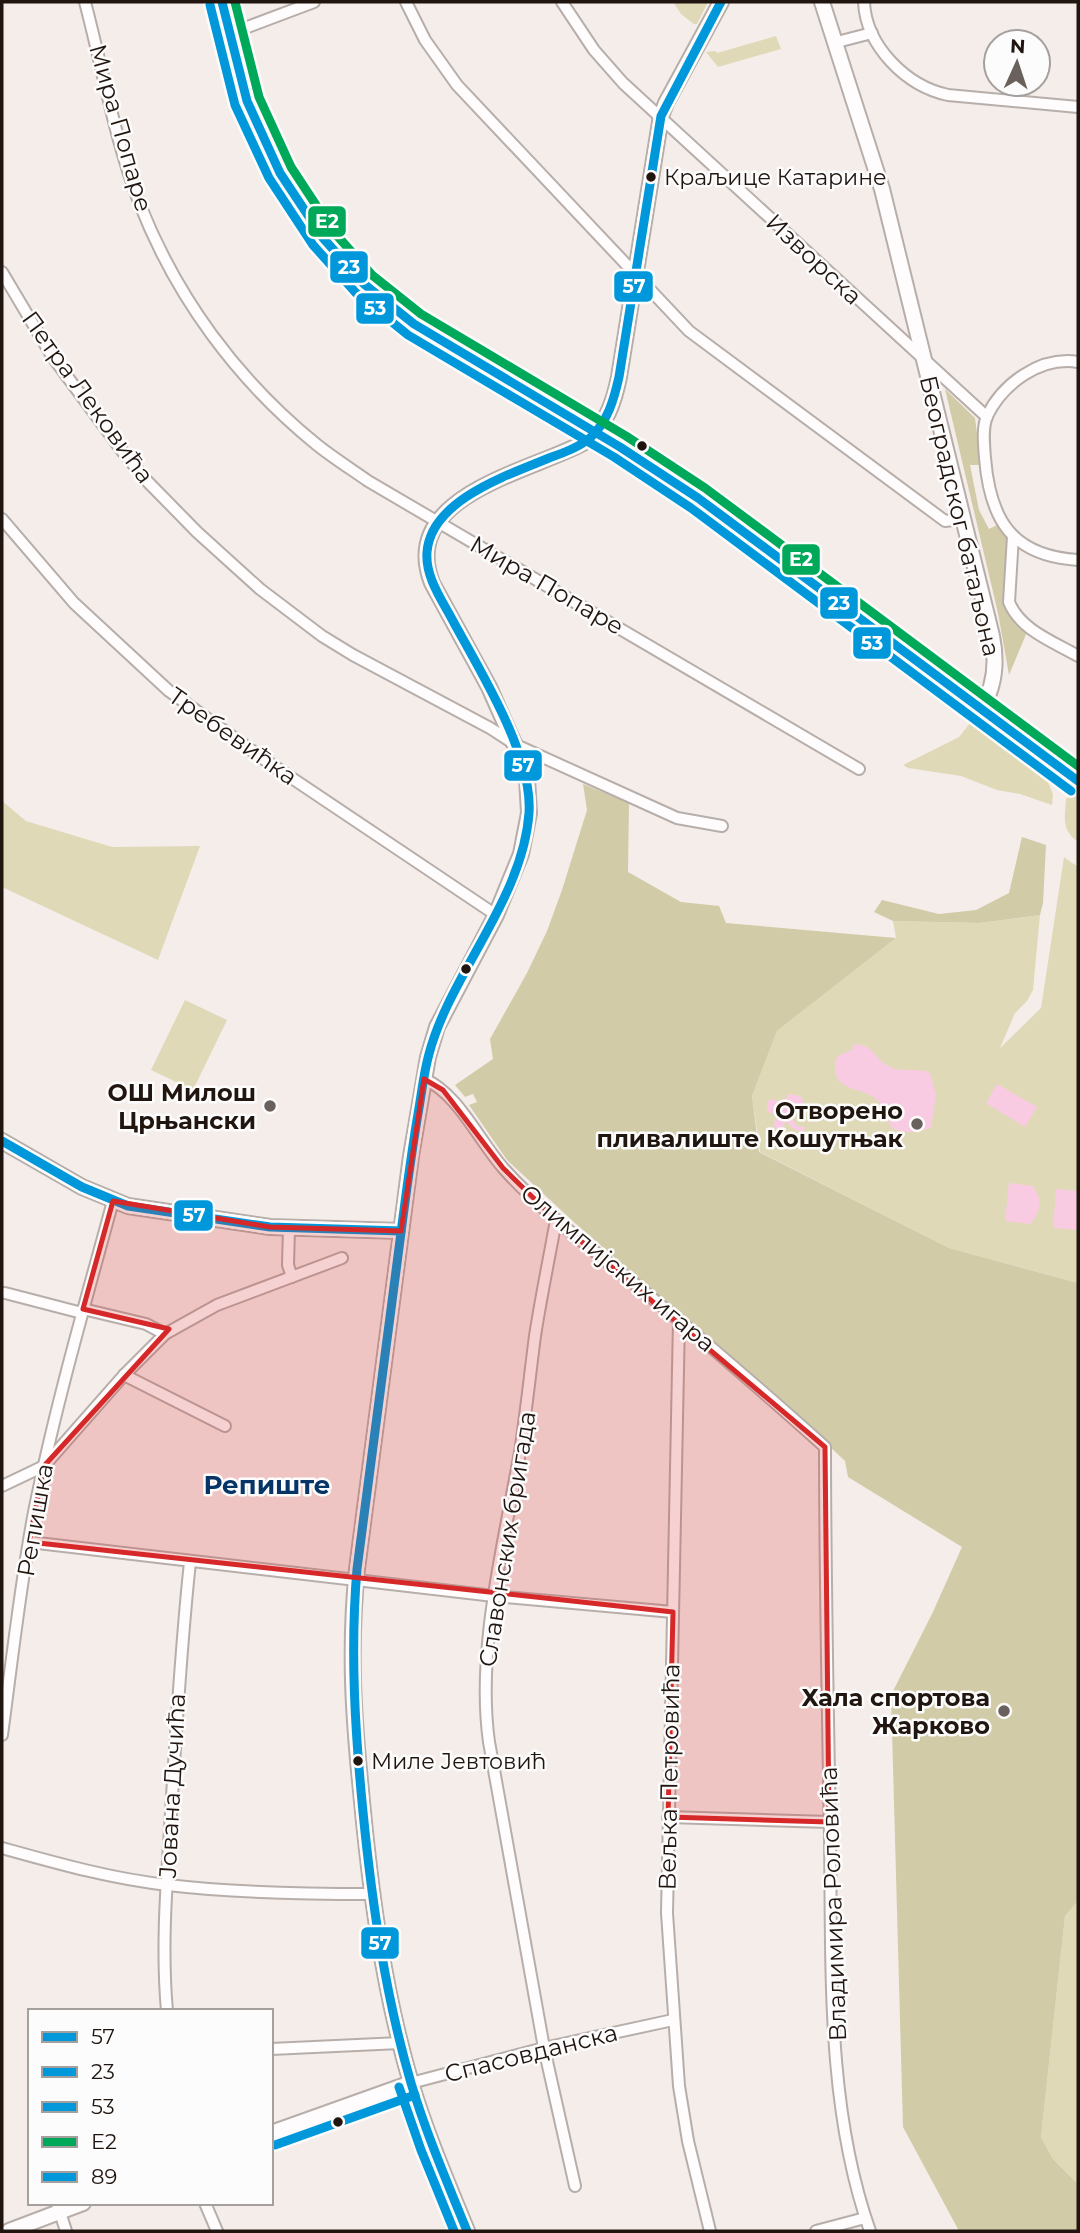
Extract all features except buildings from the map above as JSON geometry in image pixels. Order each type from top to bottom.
[{"type":"main road","points":[[222,2],[247,102],[280,173],[311,221],[350,269],[382,299],[414,324],[596,432],[698,498],[1078,781]]},
{"type":"street","name":"Мира Попаре","points":[[85,2],[115,123],[138,201],[172,273],[215,341],[272,404],[316,444],[368,481],[859,769]]},
{"type":"street","points":[[229,34],[314,2]]},
{"type":"street","points":[[406,2],[425,40],[457,85],[667,309],[713,351],[945,521],[962,519]]},
{"type":"street","name":"Изворска","points":[[562,2],[576,26],[609,68],[924,362]]},
{"type":"street","points":[[467,2231],[432,2145],[400,2043],[371,1894],[352,1698],[356,1580],[401,1231],[424,1079],[437,1027],[515,874],[529,822],[527,779],[516,745],[426,564],[428,547],[439,522],[449,509],[467,495],[574,448],[596,432],[608,413],[615,395],[637,276],[661,116],[721,2]]},
{"type":"street","name":"Београдског батаљона","points":[[822,2],[882,189],[995,652],[992,684],[981,709]]},
{"type":"street","points":[[864,2],[867,21],[881,51],[912,80],[931,90],[948,95],[1078,107]]},
{"type":"street","points":[[837,42],[872,33]]},
{"type":"street","name":"Петра Лековића","points":[[2,272],[32,326],[98,421],[148,482],[227,561],[260,589],[322,636],[353,655],[516,745],[677,818],[722,826]]},
{"type":"street","name":"Београдског батаљона","points":[[924,362],[987,417]]},
{"type":"street","name":"Београдског батаљона","points":[[1078,362],[1044,364],[1021,376],[995,403],[984,428],[990,490],[1000,521],[1013,536],[1028,547],[1046,554],[1078,560]]},
{"type":"street","name":"Требевићка","points":[[2,519],[74,603],[169,691],[272,765],[496,915]]},
{"type":"street","name":"Београдског батаљона","points":[[1013,536],[1009,602],[1012,611],[1025,626],[1078,656]]},
{"type":"street","name":"Олимпијских игара","points":[[424,1079],[438,1086],[449,1097],[503,1168],[556,1220],[679,1320],[825,1447]]},
{"type":"street","points":[[2,1141],[82,1187],[113,1201],[166,1213],[289,1228],[401,1231]]},
{"type":"street","name":"Репишка","points":[[2,1734],[29,1542],[44,1466],[82,1311],[113,1201]]},
{"type":"street","name":"Славонских бригада","points":[[556,1220],[535,1336],[528,1404],[494,1596],[486,1668],[486,1724],[544,2048],[575,2186]]},
{"type":"street","points":[[289,1228],[288,1265],[292,1277]]},
{"type":"street","points":[[2,1486],[44,1466],[164,1334],[217,1305],[342,1258]]},
{"type":"street","points":[[5,1293],[146,1324],[164,1334]]},
{"type":"street","name":"Вељка Петровића","points":[[679,1320],[667,1913],[679,2085],[688,2141],[710,2231]]},
{"type":"street","points":[[124,1375],[225,1426]]},
{"type":"street","name":"Владимира Роловића","points":[[825,1447],[832,1991],[844,2124],[854,2175],[870,2231]]},
{"type":"street","points":[[29,1542],[494,1596],[673,1612]]},
{"type":"street","name":"Јована Дучића","points":[[167,2009],[164,1962],[166,1885],[178,1682],[190,1562]]},
{"type":"street","points":[[668,1817],[830,1822]]},
{"type":"street","points":[[2,1847],[113,1876],[166,1885],[371,1894]]},
{"type":"street","name":"Спасовданска","points":[[273,2132],[411,2083],[544,2048],[673,2020]]},
{"type":"street","points":[[273,2049],[400,2043]]},
{"type":"street","points":[[206,2205],[217,2231]]},
{"type":"street","points":[[9,2231],[58,2208],[66,2231]]},
{"type":"street","points":[[816,2231],[865,2218]]},
{"type":"highlighted area","points":[[424,1079],[443,1090],[503,1168],[556,1220],[825,1447],[829,1822],[668,1817],[673,1612],[29,1542],[44,1466],[169,1329],[83,1309],[113,1201],[270,1227],[401,1231]]},
{"type":"shaded area","points":[[673,2],[708,2],[697,24],[694,24],[681,14]]},
{"type":"shaded area","points":[[776,36],[781,49],[718,67],[706,52],[717,53]]},
{"type":"shaded area","points":[[945,389],[975,418],[981,465],[970,465],[979,510],[989,529],[997,525],[1007,538],[1007,601],[1011,613],[1027,632],[1009,675],[998,613]]},
{"type":"shaded area","points":[[974,718],[1045,775],[1053,794],[1052,805],[1020,794],[997,790],[961,776],[903,765],[959,737]]},
{"type":"shaded area","points":[[583,784],[629,803],[628,872],[681,902],[719,906],[726,923],[896,938],[777,1031],[752,1096],[759,1152],[949,1248],[1078,1283],[1078,1901],[1065,1916],[1041,2137],[1053,2159],[1078,2184],[1078,2231],[959,2231],[903,2127],[891,1695],[962,1547],[848,1477],[845,1461],[794,1413],[576,1224],[507,1160],[469,1105],[477,1102],[473,1094],[465,1097],[455,1085],[493,1059],[490,1039],[527,973],[547,931],[562,890],[587,810]]},
{"type":"shaded area","points":[[1072,795],[1078,797],[1078,842],[1069,833],[1065,823],[1066,799]]},
{"type":"shaded area","points":[[2,801],[26,821],[112,847],[200,846],[158,960],[2,887]]},
{"type":"shaded area","points":[[1022,837],[1046,845],[1040,915],[979,923],[893,921],[874,912],[882,900],[939,914],[976,910],[1009,893]]},
{"type":"shaded area","name":"Отворено пливалиште Кошутњак","points":[[1064,857],[1078,867],[1078,1283],[949,1248],[760,1152],[752,1096],[777,1031],[896,938],[893,921],[979,923],[1040,915],[1033,990],[1015,1013],[1000,1048],[1041,1008]]},
{"type":"shaded area","points":[[185,1000],[227,1020],[193,1090],[151,1070]]},
{"type":"shaded area","points":[[858,1044],[869,1048],[890,1067],[930,1073],[936,1095],[931,1127],[911,1132],[892,1128],[876,1099],[839,1081],[836,1075],[836,1059]]},
{"type":"shaded area","points":[[997,1084],[1037,1107],[1025,1127],[986,1103]]},
{"type":"shaded area","points":[[788,1094],[800,1096],[803,1101],[803,1108],[793,1114],[792,1119],[797,1126],[805,1127],[803,1133],[785,1121],[783,1129],[778,1130],[773,1126],[777,1116],[767,1111],[768,1101],[773,1099],[784,1104]]},
{"type":"shaded area","points":[[1009,1183],[1033,1186],[1039,1206],[1030,1224],[1005,1221]]},
{"type":"shaded area","points":[[1056,1189],[1078,1191],[1078,1230],[1053,1228]]},
{"type":"shaded area","points":[[1078,1901],[1078,2184],[1053,2159],[1041,2137],[1065,1916]]},
{"type":"transit line","name":"23","points":[[222,2],[247,101],[280,173],[323,238],[364,284],[414,324],[620,447],[698,498],[1078,781]]},
{"type":"transit line","name":"E2","points":[[235,2],[259,97],[291,167],[333,231],[372,275],[421,314],[626,436],[705,488],[1078,766]]},
{"type":"transit line","name":"57","points":[[467,2231],[417,2102],[394,2016],[371,1880],[360,1782],[354,1691],[357,1569],[408,1178],[426,1068],[439,1024],[514,876],[524,845],[529,813],[528,790],[514,740],[490,688],[435,588],[427,552],[432,534],[442,518],[457,504],[493,482],[582,444],[597,431],[606,417],[619,377],[661,116],[721,2]]},
{"type":"transit line","name":"53","points":[[210,5],[235,105],[269,178],[313,245],[356,293],[408,335],[614,457],[691,508],[1071,791]]},
{"type":"transit line","name":"57","points":[[2,1141],[82,1187],[128,1206],[270,1227],[401,1231]]},
{"type":"transit line","name":"89","points":[[399,2087],[454,2231]]},
{"type":"transit line","name":"89","points":[[275,2145],[415,2095]]},
{"type":"place","name":"Краљице Катарине","points":[[651,177]]},
{"type":"place","name":"ОШ Милош Црњански","points":[[270,1106]]},
{"type":"place","name":"Отворено пливалиште Кошутњак","points":[[917,1124]]},
{"type":"place","name":"Хала спортова Жарково","points":[[1004,1711]]},
{"type":"place","name":"Миле Јевтовић","points":[[358,1761]]},
{"type":"district","name":"Репиште","points":[[267,1485]]}]
